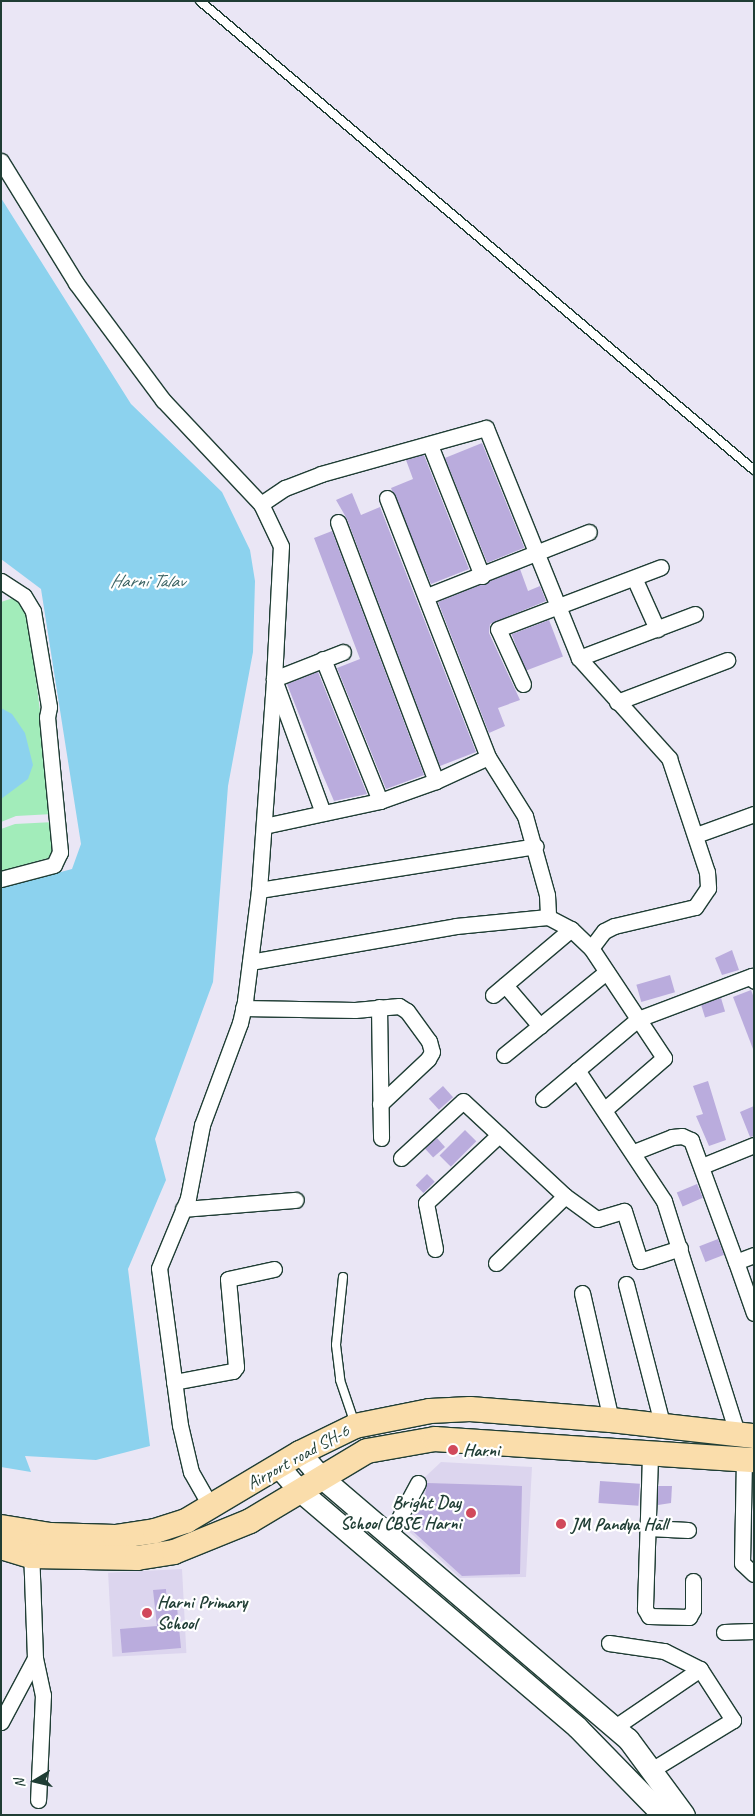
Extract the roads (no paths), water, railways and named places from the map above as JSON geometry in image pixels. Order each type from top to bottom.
[{"type":"main road","name":"Airport road SH-6","points":[[1,1527],[31,1532],[115,1537],[155,1531],[186,1521],[300,1453],[355,1426],[401,1416],[470,1409],[611,1420],[746,1436]]},
{"type":"main road","points":[[468,1441],[470,1409]]},
{"type":"main road","points":[[1,1548],[31,1556],[146,1560],[174,1552],[250,1521],[367,1451],[435,1439],[650,1456],[749,1460]]},
{"type":"street","points":[[1,161],[76,283],[164,400],[261,504],[281,546],[274,679],[259,890],[243,1008],[202,1125],[192,1186],[159,1268],[174,1382],[192,1472],[211,1507]]},
{"type":"street","points":[[261,504],[285,488],[321,474],[486,428],[578,658],[669,758],[707,872],[708,888],[695,907],[614,926],[604,931],[591,948]]},
{"type":"street","points":[[430,445],[482,576]]},
{"type":"street","points":[[387,498],[427,596],[488,757],[525,816],[536,846],[547,895],[548,917]]},
{"type":"street","points":[[338,522],[436,781]]},
{"type":"street","points":[[427,596],[482,576],[589,532]]},
{"type":"street","points":[[523,684],[498,629],[635,580],[662,567]]},
{"type":"street","points":[[635,580],[657,629]]},
{"type":"street","points":[[1,581],[24,596],[33,611],[49,707],[47,717],[60,852],[54,865],[1,879]]},
{"type":"street","points":[[578,658],[695,614]]},
{"type":"street","points":[[274,679],[343,652]]},
{"type":"street","points":[[322,659],[380,801]]},
{"type":"street","points":[[617,702],[727,660]]},
{"type":"street","points":[[274,679],[323,813]]},
{"type":"street","points":[[264,826],[380,801],[436,781],[488,757]]},
{"type":"street","points":[[696,836],[754,814]]},
{"type":"street","points":[[259,890],[536,846]]},
{"type":"street","points":[[250,962],[456,926],[548,917],[571,929],[591,948],[664,1058],[604,1110]]},
{"type":"street","points":[[540,1026],[499,990],[571,929]]},
{"type":"street","points":[[504,1055],[606,972]]},
{"type":"street","points":[[543,1099],[638,1019],[752,976],[754,981]]},
{"type":"street","points":[[243,1008],[355,1010],[398,1006],[407,1011],[429,1041],[432,1052],[428,1059],[380,1104]]},
{"type":"street","points":[[379,1007],[381,1138]]},
{"type":"street","points":[[577,1070],[634,1152],[664,1201],[746,1436]]},
{"type":"street","points":[[401,1158],[463,1101],[565,1196],[597,1219],[624,1211],[640,1261],[680,1248]]},
{"type":"street","points":[[435,1249],[426,1203],[441,1182],[499,1135]]},
{"type":"street","points":[[634,1152],[682,1136],[691,1140],[754,1313]]},
{"type":"street","points":[[702,1166],[754,1145]]},
{"type":"street","points":[[496,1263],[565,1196]]},
{"type":"street","points":[[183,1209],[296,1200]]},
{"type":"street","points":[[736,1262],[754,1255]]},
{"type":"street","points":[[174,1382],[233,1371],[236,1367],[228,1279],[274,1269]]},
{"type":"street","points":[[626,1284],[663,1427]]},
{"type":"street","points":[[582,1292],[611,1420]]},
{"type":"street","points":[[300,1453],[321,1477],[614,1727],[653,1769],[684,1815]]},
{"type":"street","points":[[650,1456],[645,1609],[649,1616],[689,1617],[693,1610],[693,1581]]},
{"type":"street","points":[[749,1460],[742,1563],[754,1574]]},
{"type":"street","points":[[278,1466],[300,1491],[577,1727],[663,1815]]},
{"type":"street","points":[[390,1535],[418,1483]]},
{"type":"street","points":[[648,1528],[688,1530]]},
{"type":"street","points":[[31,1532],[31,1556],[36,1603],[35,1658],[43,1695],[38,1800]]},
{"type":"street","points":[[724,1632],[754,1631]]},
{"type":"street","points":[[609,1643],[664,1651],[700,1669],[733,1720],[653,1769]]},
{"type":"street","points":[[1,1722],[35,1658]]},
{"type":"street","points":[[614,1727],[700,1669]]},
{"type":"lane","points":[[200,1],[754,470]]},
{"type":"lane","points":[[343,1277],[336,1345],[340,1380],[355,1426]]},
{"type":"water","name":"Harni Talav","points":[[1,198],[131,404],[222,492],[250,550],[255,581],[253,652],[228,786],[213,982],[155,1139],[166,1180],[128,1269],[150,1446],[96,1460],[25,1456],[31,1472],[1,1467],[1,888],[72,869],[81,844],[41,589],[1,559]]},
{"type":"water","points":[[1,708],[12,714],[25,733],[33,765],[28,779],[1,799]]},
{"type":"place","name":"Harni","points":[[453,1450]]},
{"type":"place","name":"Bright Day School CBSE Harni","points":[[471,1513]]},
{"type":"place","name":"JM Pandya Hall","points":[[561,1524]]},
{"type":"place","name":"Harni Primary School","points":[[147,1613]]}]
